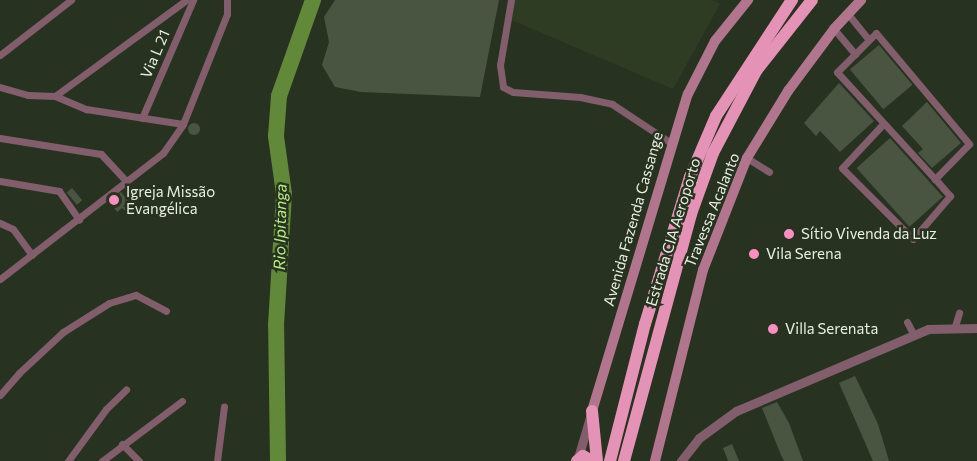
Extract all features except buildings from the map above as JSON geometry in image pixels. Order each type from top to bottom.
[{"type":"highway","name":"Estrada CIA Aeroporto","points":[[610,461],[661,266],[693,168],[725,100],[792,0]]},
{"type":"highway","name":"Estrada CIA Aeroporto","points":[[624,461],[691,214],[712,153],[750,80],[812,0]]},
{"type":"highway","points":[[592,411],[597,461]]},
{"type":"highway","points":[[577,461],[584,456],[592,461]]},
{"type":"main road","name":"Avenida Fazenda Cassange","points":[[592,411],[671,143],[706,56],[748,0]]},
{"type":"main road","name":"Travessa Acalanto","points":[[655,461],[703,270],[747,158],[788,91],[834,29],[861,0]]},
{"type":"street","points":[[0,55],[71,0]]},
{"type":"street","points":[[55,96],[186,0]]},
{"type":"street","name":"Via L 21","points":[[142,118],[193,0]]},
{"type":"street","points":[[0,279],[163,153],[183,124],[227,14],[227,0]]},
{"type":"street","points":[[511,0],[500,76],[503,87],[513,92],[580,97],[612,104],[671,143]]},
{"type":"street","points":[[848,14],[868,39]]},
{"type":"street","points":[[834,29],[855,54]]},
{"type":"street","points":[[884,124],[842,168],[913,239],[950,196],[837,72],[876,33],[969,144],[935,179]]},
{"type":"street","points":[[0,87],[28,95],[55,96],[86,109],[183,124]]},
{"type":"street","points":[[0,138],[100,154],[127,183]]},
{"type":"street","points":[[747,158],[769,172]]},
{"type":"street","points":[[0,181],[54,189],[63,195],[79,220]]},
{"type":"street","points":[[0,223],[13,229],[32,255]]},
{"type":"street","points":[[0,396],[18,373],[63,332],[109,303],[136,295],[166,311]]},
{"type":"street","points":[[958,313],[962,328]]},
{"type":"street","points":[[907,322],[914,334]]},
{"type":"street","points":[[681,461],[715,424],[736,411],[888,350],[914,334],[977,328]]},
{"type":"street","points":[[68,461],[106,409],[126,390]]},
{"type":"street","points":[[102,461],[122,444],[182,402]]},
{"type":"street","points":[[217,461],[224,406]]},
{"type":"street","name":"Avenida Fazenda Cassange","points":[[577,461],[592,411]]},
{"type":"street","points":[[122,444],[139,461]]},
{"type":"shaded area","points":[[514,0],[712,0],[720,4],[673,89],[509,19]]},
{"type":"waterway","name":"Rio Ipitanga","points":[[278,461],[276,325],[284,194],[276,136],[279,96],[313,0]]},
{"type":"place","name":"Igreja Missão Evangélica","points":[[114,200]]},
{"type":"place","name":"Sítio Vivenda da Luz","points":[[789,234]]},
{"type":"place","name":"Vila Serena","points":[[754,254]]},
{"type":"place","name":"Villa Serenata","points":[[773,329]]}]
